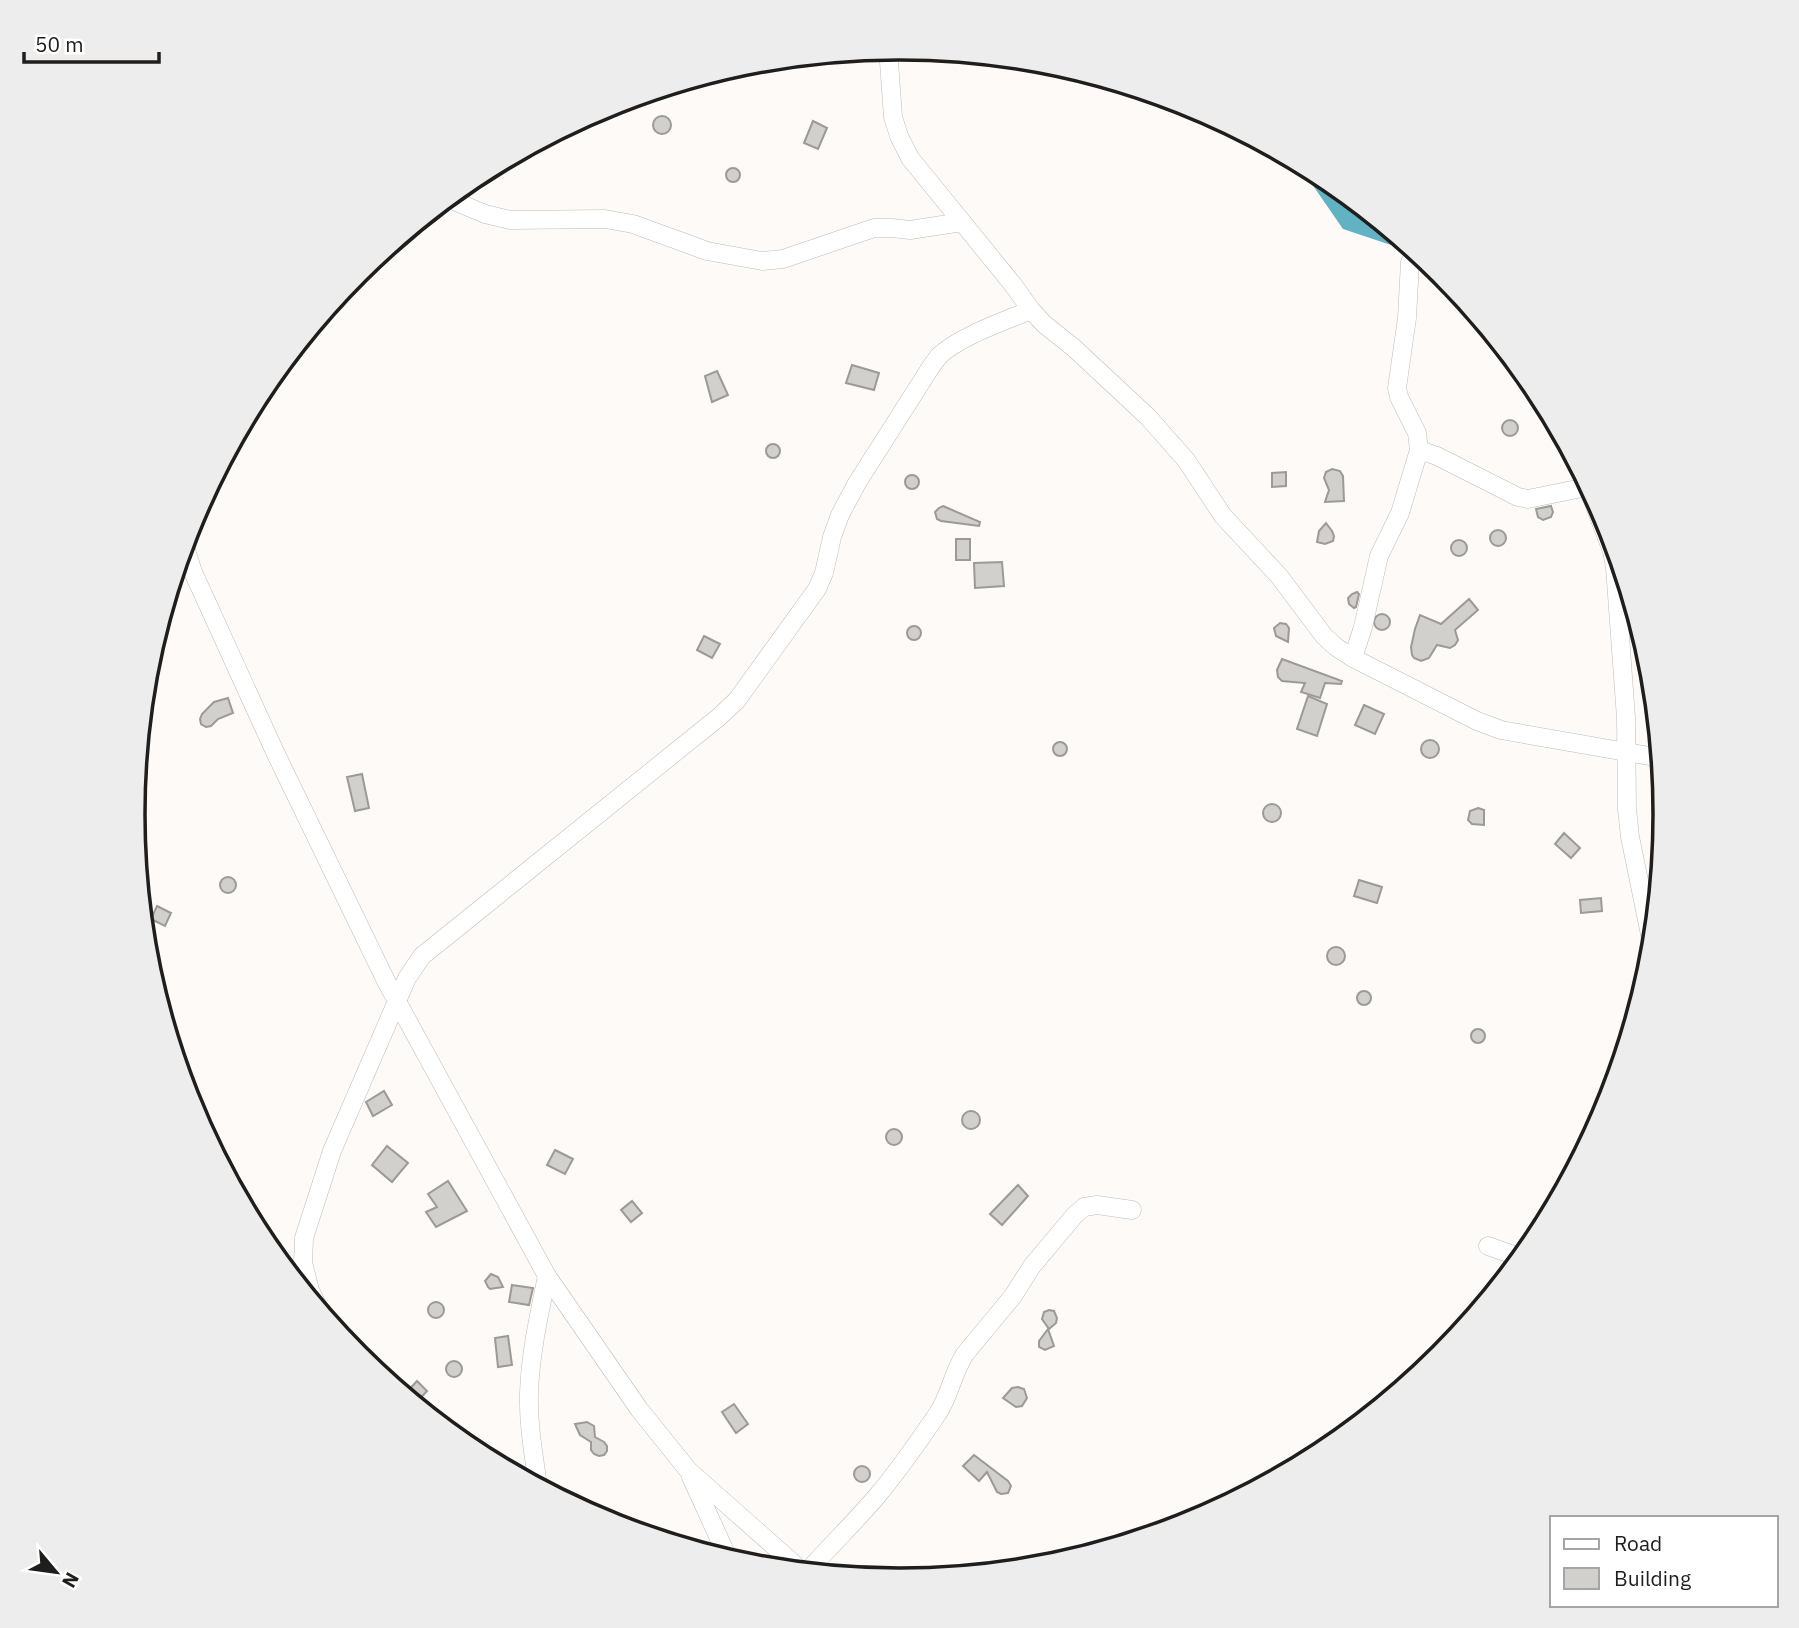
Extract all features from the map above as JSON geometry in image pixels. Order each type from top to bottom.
[{"type":"street","points":[[889,60],[893,117],[910,158],[1031,310],[1148,416],[1186,460],[1223,516],[1279,576],[1336,648],[1477,721],[1500,730],[1651,757]]},
{"type":"street","points":[[458,203],[485,214],[510,220],[605,219],[633,224],[707,251],[762,261],[783,259],[874,228],[910,230],[962,222]]},
{"type":"street","points":[[1353,658],[1363,627],[1378,556],[1400,513],[1419,450],[1417,433],[1397,388],[1408,318],[1410,262]]},
{"type":"street","points":[[308,1281],[303,1264],[304,1238],[332,1152],[396,1000],[422,956],[737,700],[817,589],[840,515],[857,483],[929,370],[940,356],[955,345],[1031,310]]},
{"type":"street","points":[[1419,450],[1437,456],[1518,497],[1528,499],[1577,482]]},
{"type":"street","points":[[189,560],[275,752],[396,1000],[547,1276],[639,1409],[688,1470],[792,1561]]},
{"type":"street","points":[[1616,577],[1628,753],[1627,809],[1647,919]]},
{"type":"street","points":[[812,1563],[892,1477],[940,1410],[959,1362],[1074,1216],[1084,1207],[1097,1205],[1132,1210]]},
{"type":"street","points":[[1488,1246],[1512,1254]]},
{"type":"street","points":[[536,1475],[529,1394],[536,1334],[547,1276]]},
{"type":"street","points":[[688,1470],[723,1547]]},
{"type":"water","points":[[1310,182],[1359,215],[1397,247],[1343,229]]},
{"type":"building","points":[[662,116],[668,119],[671,125],[668,131],[662,134],[656,131],[653,125],[656,119]]},
{"type":"building","points":[[813,121],[827,128],[818,149],[804,143]]},
{"type":"building","points":[[730,168],[736,168],[740,175],[736,182],[730,182],[726,178],[726,172]]},
{"type":"building","points":[[852,365],[879,373],[874,390],[846,383]]},
{"type":"building","points":[[717,371],[728,395],[712,402],[705,376]]},
{"type":"building","points":[[1507,420],[1513,420],[1518,428],[1516,434],[1507,436],[1502,431],[1502,425]]},
{"type":"building","points":[[770,444],[776,444],[780,451],[776,458],[770,458],[766,454],[766,448]]},
{"type":"building","points":[[1332,469],[1340,471],[1343,476],[1344,501],[1325,502],[1329,490],[1324,478],[1326,472]]},
{"type":"building","points":[[1286,472],[1286,486],[1272,487],[1272,473]]},
{"type":"building","points":[[909,475],[915,475],[919,482],[915,489],[909,489],[905,485],[905,479]]},
{"type":"building","points":[[943,506],[980,522],[979,526],[937,519],[935,512]]},
{"type":"building","points":[[1551,506],[1551,517],[1543,520],[1538,517],[1536,509]]},
{"type":"building","points":[[1326,523],[1334,536],[1333,541],[1325,544],[1317,542],[1319,531]]},
{"type":"building","points":[[1498,530],[1506,538],[1498,546],[1490,538]]},
{"type":"building","points":[[956,539],[970,539],[970,560],[956,560]]},
{"type":"building","points":[[1456,540],[1462,540],[1467,548],[1465,554],[1456,556],[1451,551],[1451,545]]},
{"type":"building","points":[[1002,562],[1004,586],[975,588],[974,563]]},
{"type":"building","points":[[1357,592],[1359,594],[1354,608],[1349,604],[1348,598]]},
{"type":"building","points":[[1469,599],[1478,610],[1455,630],[1458,640],[1455,645],[1450,648],[1437,645],[1429,658],[1421,661],[1414,658],[1411,647],[1420,615],[1441,624]]},
{"type":"building","points":[[1382,614],[1390,622],[1382,630],[1374,622]]},
{"type":"building","points":[[1280,623],[1289,628],[1288,642],[1276,636],[1274,628]]},
{"type":"building","points":[[911,626],[917,626],[921,633],[917,640],[911,640],[907,636],[907,630]]},
{"type":"building","points":[[704,636],[720,644],[712,658],[697,650]]},
{"type":"building","points":[[1282,659],[1342,681],[1341,684],[1325,683],[1320,698],[1301,692],[1305,683],[1282,681],[1278,677],[1277,670]]},
{"type":"building","points":[[1308,696],[1327,704],[1317,736],[1297,729]]},
{"type":"building","points":[[228,698],[233,713],[218,719],[211,726],[201,724],[202,714],[214,702]]},
{"type":"building","points":[[1364,705],[1384,714],[1375,734],[1355,725]]},
{"type":"building","points":[[1430,740],[1436,743],[1439,749],[1436,755],[1430,758],[1424,755],[1421,749],[1424,743]]},
{"type":"building","points":[[1057,742],[1063,742],[1067,749],[1063,756],[1057,756],[1053,752],[1053,746]]},
{"type":"building","points":[[362,774],[369,808],[355,811],[347,777]]},
{"type":"building","points":[[1268,804],[1276,804],[1281,813],[1279,820],[1268,822],[1263,817],[1263,809]]},
{"type":"building","points":[[1478,808],[1484,810],[1484,825],[1472,824],[1468,820],[1470,811]]},
{"type":"building","points":[[1564,833],[1580,848],[1571,858],[1555,844]]},
{"type":"building","points":[[228,877],[236,885],[228,893],[220,885]]},
{"type":"building","points":[[1359,880],[1382,887],[1377,903],[1354,896]]},
{"type":"building","points":[[1601,898],[1602,911],[1581,913],[1580,900]]},
{"type":"building","points":[[157,906],[171,913],[165,926],[152,917]]},
{"type":"building","points":[[1336,947],[1342,950],[1345,956],[1342,962],[1336,965],[1330,962],[1327,956],[1330,950]]},
{"type":"building","points":[[1361,991],[1367,991],[1371,998],[1367,1005],[1361,1005],[1357,1001],[1357,995]]},
{"type":"building","points":[[1475,1029],[1481,1029],[1485,1036],[1481,1043],[1475,1043],[1471,1039],[1471,1033]]},
{"type":"building","points":[[384,1091],[392,1105],[373,1116],[366,1102]]},
{"type":"building","points":[[971,1111],[977,1114],[980,1120],[977,1126],[971,1129],[965,1126],[962,1120],[965,1114]]},
{"type":"building","points":[[891,1129],[897,1129],[902,1137],[900,1143],[891,1145],[886,1140],[886,1134]]},
{"type":"building","points":[[387,1146],[408,1163],[392,1182],[372,1165]]},
{"type":"building","points":[[555,1150],[573,1159],[565,1174],[547,1165]]},
{"type":"building","points":[[448,1181],[467,1211],[436,1227],[426,1212],[437,1207],[428,1194]]},
{"type":"building","points":[[1018,1185],[1028,1196],[1002,1225],[990,1214]]},
{"type":"building","points":[[632,1201],[642,1213],[631,1222],[621,1210]]},
{"type":"building","points":[[491,1274],[498,1277],[503,1287],[488,1287],[485,1281]]},
{"type":"building","points":[[512,1285],[533,1288],[529,1305],[509,1302]]},
{"type":"building","points":[[433,1302],[439,1302],[444,1310],[442,1316],[433,1318],[428,1313],[428,1307]]},
{"type":"building","points":[[1054,1311],[1057,1318],[1056,1323],[1049,1329],[1042,1319],[1044,1312]]},
{"type":"building","points":[[1048,1329],[1054,1346],[1045,1350],[1039,1347],[1039,1341]]},
{"type":"building","points":[[508,1336],[512,1365],[498,1367],[495,1338]]},
{"type":"building","points":[[451,1361],[457,1361],[462,1369],[460,1375],[451,1377],[446,1372],[446,1366]]},
{"type":"building","points":[[417,1381],[427,1391],[421,1397],[410,1388]]},
{"type":"building","points":[[1012,1388],[1024,1389],[1027,1398],[1022,1406],[1016,1407],[1003,1398]]},
{"type":"building","points":[[734,1404],[748,1424],[736,1433],[722,1412]]},
{"type":"building","points":[[587,1422],[594,1426],[595,1437],[607,1446],[604,1455],[594,1454],[591,1442],[580,1435],[575,1424]]},
{"type":"building","points":[[974,1455],[1008,1481],[1011,1486],[1008,1493],[997,1492],[987,1472],[979,1481],[963,1466]]},
{"type":"building","points":[[859,1466],[865,1466],[870,1474],[868,1480],[859,1482],[854,1477],[854,1471]]}]
